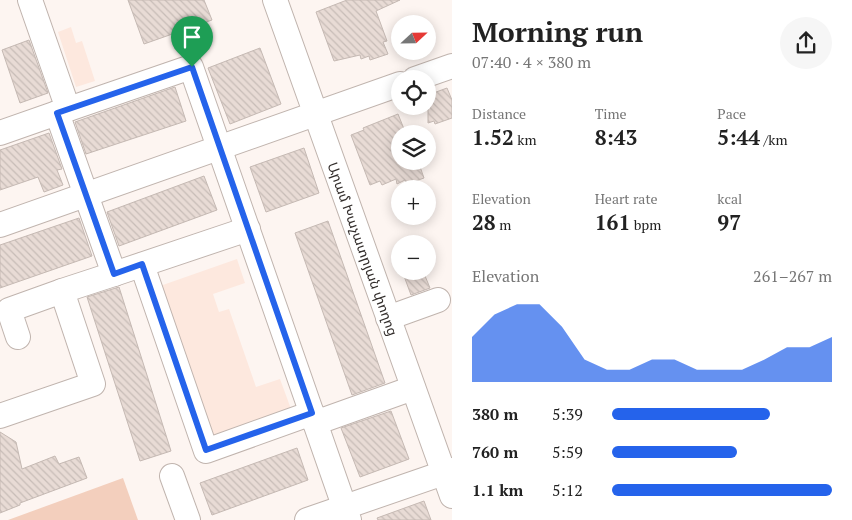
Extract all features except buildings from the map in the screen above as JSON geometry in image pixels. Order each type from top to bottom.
[{"type":"street","points":[[30,0],[63,111],[85,195],[114,274]]},
{"type":"street","name":"Արամ Խաչատրյան փողոց","points":[[275,0],[413,388],[448,471],[452,496]]},
{"type":"street","points":[[0,133],[192,67],[346,514]]},
{"type":"street","points":[[436,75],[450,73]]},
{"type":"street","points":[[0,225],[391,87]]},
{"type":"street","points":[[18,337],[9,310],[248,229]]},
{"type":"street","points":[[142,264],[206,450],[413,388]]},
{"type":"street","points":[[0,416],[93,384],[62,291]]},
{"type":"street","points":[[388,318],[438,300]]},
{"type":"street","points":[[307,520],[346,514],[448,471]]},
{"type":"street","points":[[172,476],[188,520]]},
{"type":"shaded area","points":[[71,27],[76,43],[82,41],[95,81],[76,87],[58,32]]},
{"type":"shaded area","points":[[237,259],[245,283],[213,294],[219,312],[229,309],[256,387],[280,379],[291,409],[212,436],[160,286]]},
{"type":"shaded area","points":[[123,478],[138,520],[8,520]]},
{"type":"route","points":[[192,67],[312,413],[206,450],[142,264],[114,274],[57,113],[192,67]]}]
